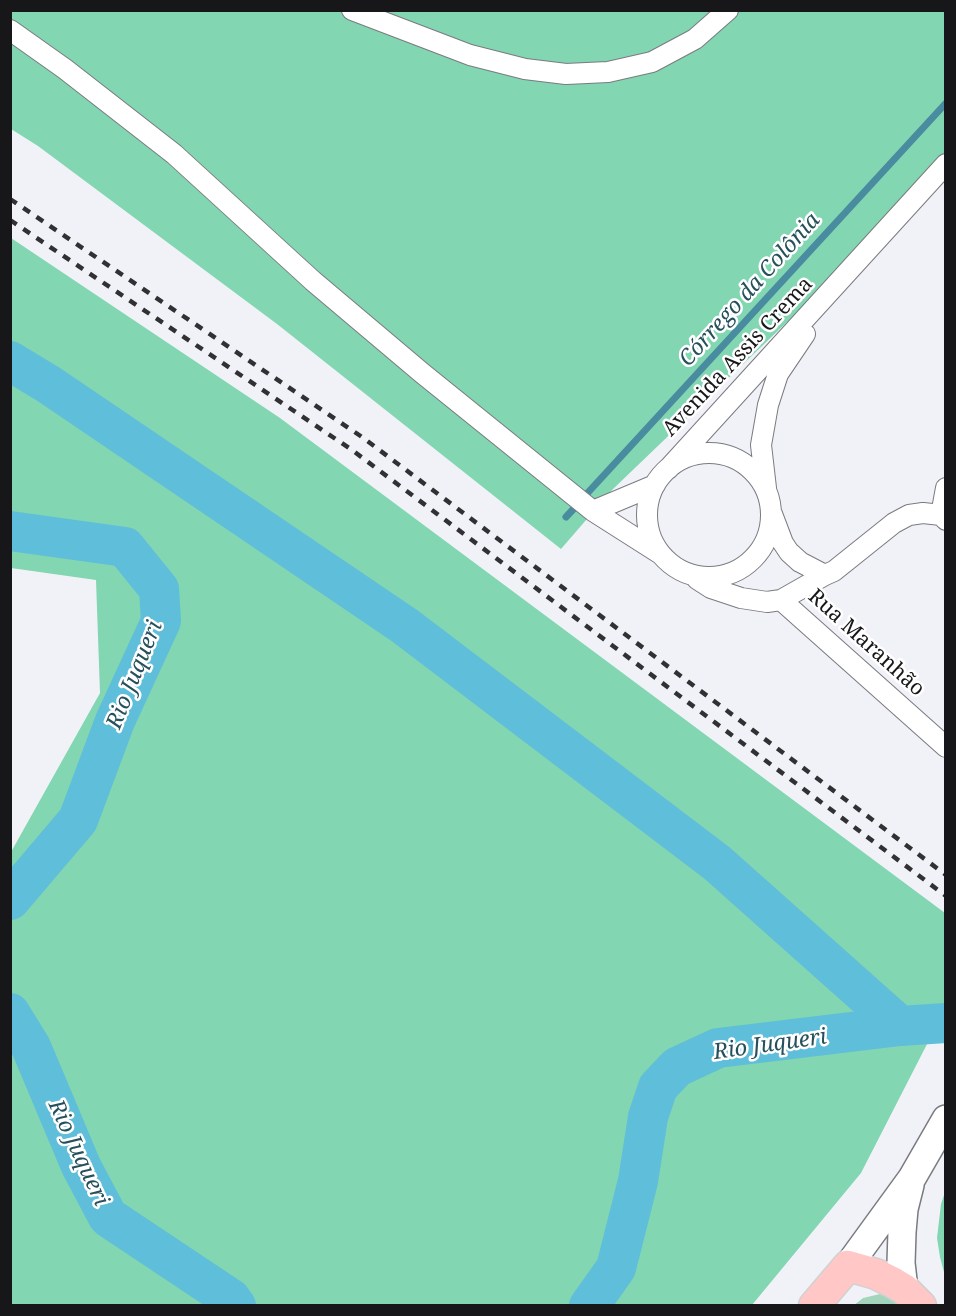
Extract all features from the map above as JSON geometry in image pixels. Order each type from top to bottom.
[{"type":"main road","points":[[814,1305],[848,1266],[918,1169],[945,1119]]},
{"type":"main road","points":[[912,1298],[901,1263],[904,1209],[918,1169]]},
{"type":"main road","points":[[848,1266],[876,1274],[912,1298]]},
{"type":"street","points":[[352,10],[470,55],[525,69],[566,74],[608,72],[652,62],[695,39],[728,10]]},
{"type":"street","points":[[10,30],[65,69],[174,154],[379,339],[593,511],[659,553]]},
{"type":"street","name":"Avenida Assis Crema","points":[[843,278],[778,374],[768,405],[761,445],[766,491],[771,511],[768,535],[756,556],[736,571],[713,578],[689,574],[673,566],[659,553],[651,536],[647,518],[649,500],[655,485],[945,164]]},
{"type":"street","name":"Avenida Assis Crema","points":[[668,469],[685,458],[704,453],[723,454],[741,462],[756,475],[766,491]]},
{"type":"street","points":[[593,511],[655,485]]},
{"type":"street","points":[[689,574],[711,588],[741,598],[767,602],[781,600],[846,563],[894,523],[916,514],[943,518],[945,488]]},
{"type":"street","points":[[771,511],[783,543],[789,552],[800,562],[825,574]]},
{"type":"street","name":"Rua Maranhão","points":[[781,600],[945,747]]},
{"type":"green space","points":[[10,11],[945,11],[945,152],[837,274],[612,490],[561,549],[277,324],[38,146],[11,129]]},
{"type":"green space","points":[[11,238],[280,418],[945,913],[945,1009],[861,1173],[752,1305],[13,1306],[11,1302],[11,852],[100,693],[96,580],[11,568]]},
{"type":"green space","points":[[945,1192],[945,1276],[937,1238],[941,1204]]},
{"type":"green space","points":[[880,1294],[890,1295],[908,1306],[853,1306],[863,1298]]},
{"type":"waterway","name":"Córrego da Colônia","points":[[582,499],[946,103]]},
{"type":"waterway","points":[[10,361],[48,384],[405,626],[717,863],[900,1026]]},
{"type":"waterway","name":"Córrego da Colônia","points":[[566,517],[579,503]]},
{"type":"waterway","name":"Rio Juqueri","points":[[10,531],[125,547],[159,589],[161,621],[115,721],[78,820],[10,900]]},
{"type":"waterway","name":"Rio Juqueri","points":[[10,1013],[31,1047],[81,1166],[108,1217],[231,1299],[236,1306]]},
{"type":"waterway","name":"Rio Juqueri","points":[[589,1306],[616,1268],[638,1181],[648,1117],[658,1087],[677,1067],[718,1048],[900,1026],[946,1023]]},
{"type":"railway","points":[[10,199],[362,437],[946,875]]},
{"type":"railway","points":[[10,220],[352,450],[946,896]]}]
